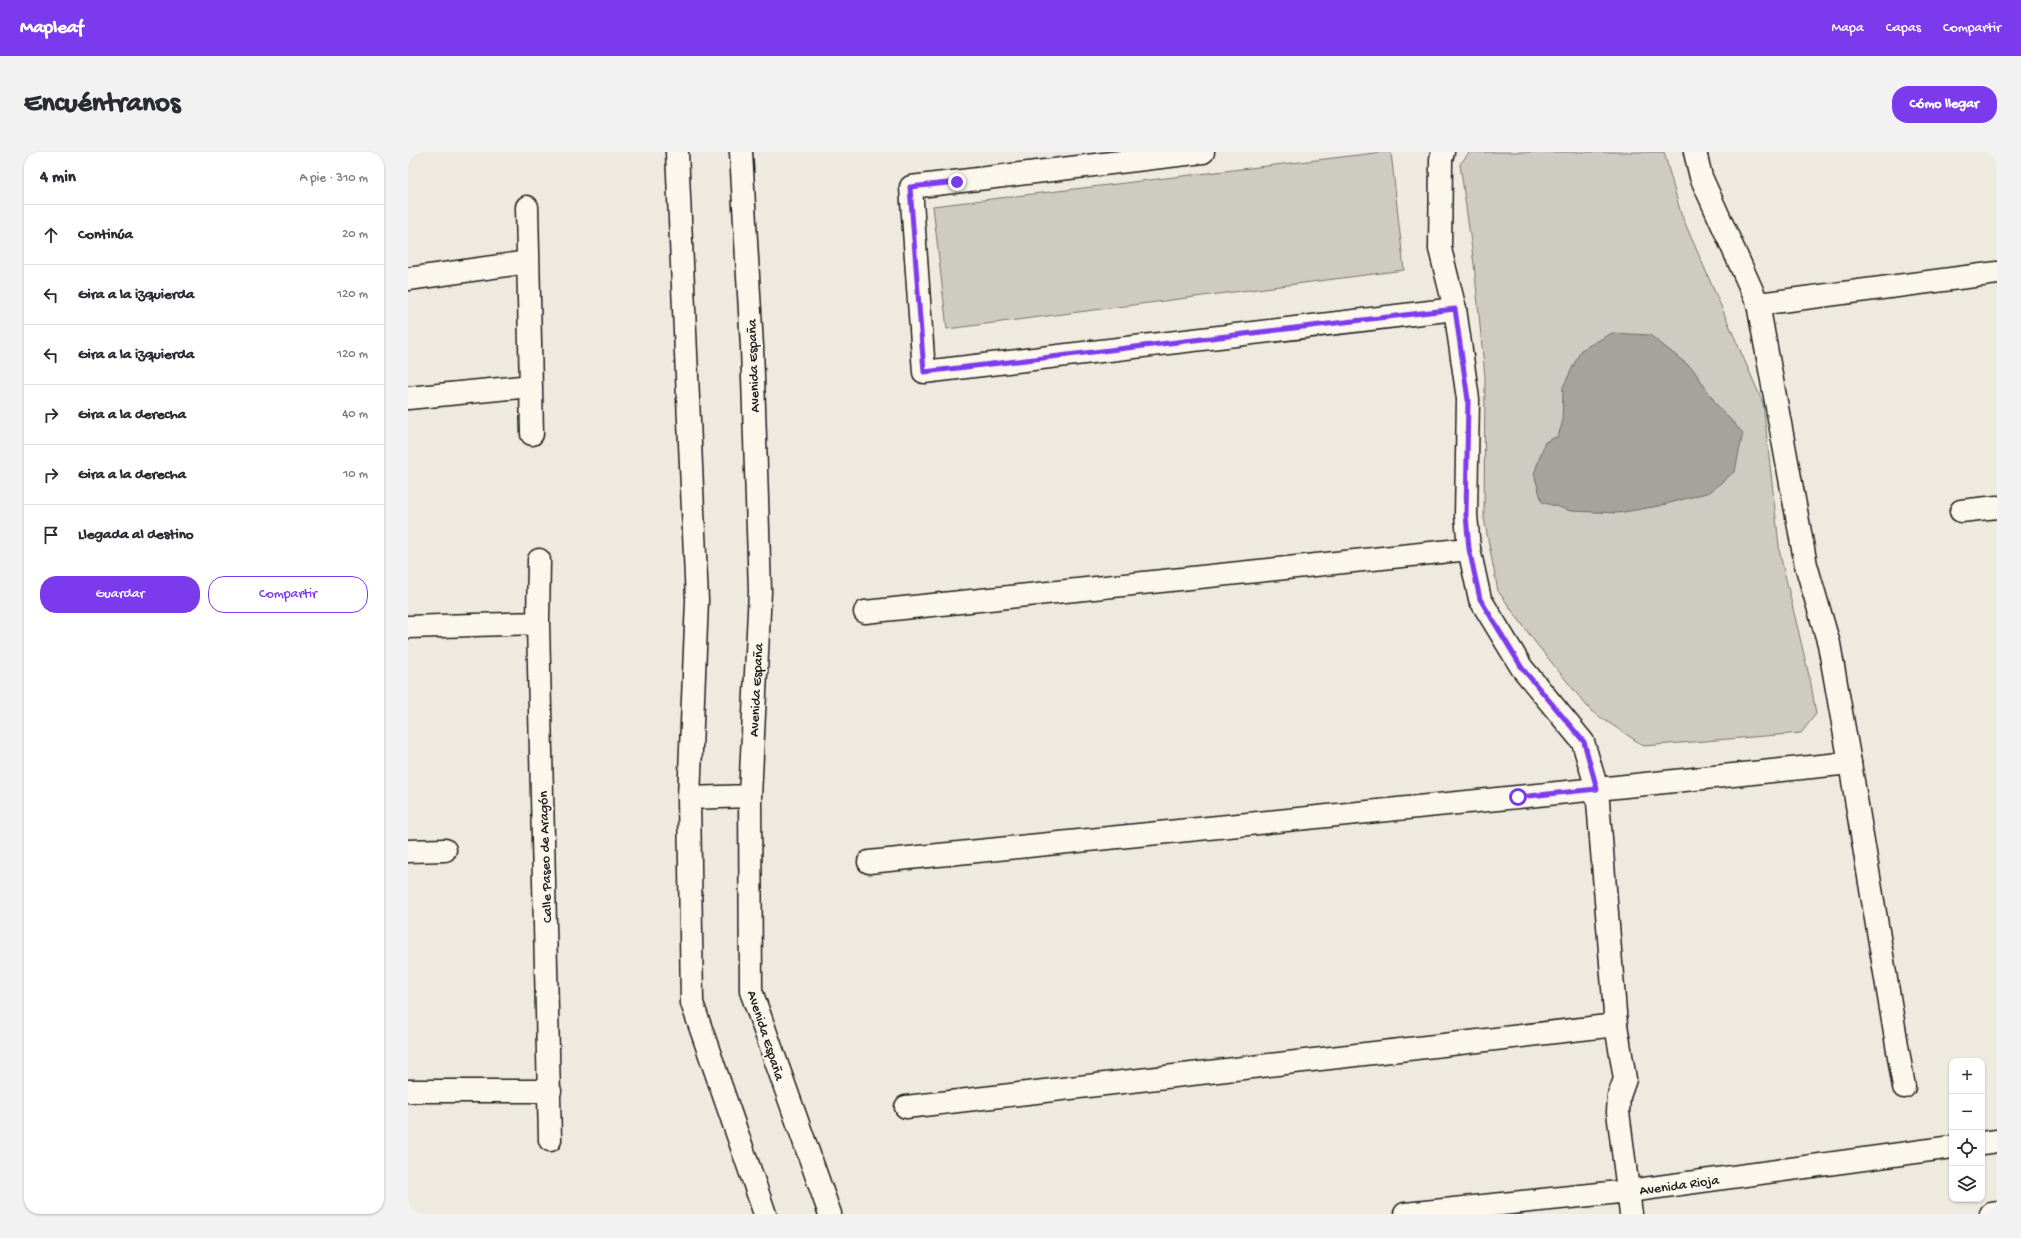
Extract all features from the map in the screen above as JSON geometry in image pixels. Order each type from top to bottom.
[{"type":"street","points":[[677,152],[696,600],[689,798],[692,1003],[765,1214]]},
{"type":"street","name":"Avenida España","points":[[742,152],[752,347],[760,591],[750,796],[751,991],[830,1214]]},
{"type":"street","points":[[1203,152],[910,187],[924,372],[1455,309]]},
{"type":"street","points":[[1443,152],[1441,159],[1440,249],[1455,309],[1468,400],[1466,515],[1469,549],[1480,599],[1522,668],[1584,742],[1597,789],[1616,1025],[1625,1079],[1619,1096],[1618,1112],[1631,1214]]},
{"type":"street","points":[[1695,152],[1701,177],[1758,304],[1806,565],[1829,644],[1904,1087]]},
{"type":"street","points":[[526,207],[532,434]]},
{"type":"street","points":[[408,279],[528,262]]},
{"type":"street","points":[[1758,304],[1997,273]]},
{"type":"street","points":[[408,398],[530,386]]},
{"type":"street","points":[[1961,511],[1997,507]]},
{"type":"street","points":[[865,612],[1469,549]]},
{"type":"street","name":"Calle Paseo de Aragón","points":[[539,560],[538,623],[550,1140]]},
{"type":"street","points":[[408,627],[538,623]]},
{"type":"street","points":[[869,862],[1850,763]]},
{"type":"street","points":[[689,798],[750,796]]},
{"type":"street","points":[[408,851],[445,850]]},
{"type":"street","points":[[906,1107],[1616,1025]]},
{"type":"street","points":[[408,1091],[550,1091]]},
{"type":"street","points":[[1985,1144],[1997,1142]]},
{"type":"street","name":"Avenida Rioja","points":[[1405,1214],[1629,1191],[1949,1148]]},
{"type":"street","points":[[1990,1214],[1997,1213]]},
{"type":"shaded area","points":[[1391,152],[1404,270],[947,329],[933,206]]},
{"type":"shaded area","points":[[1470,152],[1664,152],[1681,214],[1763,403],[1780,554],[1811,684],[1816,714],[1801,733],[1644,746],[1591,711],[1535,642],[1498,591],[1484,518],[1485,377],[1474,264],[1460,164]]},
{"type":"shaded area","points":[[1612,333],[1650,335],[1693,369],[1717,405],[1743,433],[1735,471],[1710,492],[1659,506],[1618,513],[1571,511],[1542,502],[1534,474],[1545,442],[1558,436],[1562,424],[1563,387],[1581,350]]},
{"type":"route","points":[[957,182],[910,187],[924,372],[1455,309],[1468,400],[1466,515],[1469,549],[1480,599],[1522,668],[1584,742],[1597,789],[1518,797]]}]
